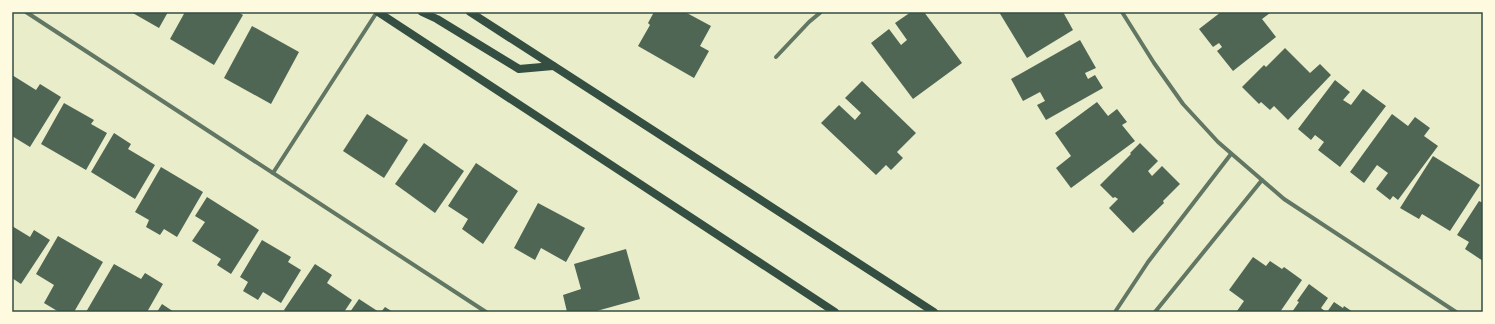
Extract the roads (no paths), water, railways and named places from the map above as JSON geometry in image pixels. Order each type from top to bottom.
[{"type":"main road","points":[[377,12],[835,312]]},
{"type":"main road","points":[[422,12],[437,19],[519,69],[553,66]]},
{"type":"main road","points":[[470,12],[934,312]]},
{"type":"street","points":[[26,12],[486,312]]},
{"type":"street","points":[[273,173],[377,12]]},
{"type":"street","points":[[776,57],[809,22],[821,12]]},
{"type":"street","points":[[1122,12],[1154,63],[1184,104],[1218,142],[1231,154],[1284,200],[1456,312]]},
{"type":"street","points":[[1115,312],[1148,262],[1231,154]]},
{"type":"street","points":[[1155,312],[1262,180]]}]
